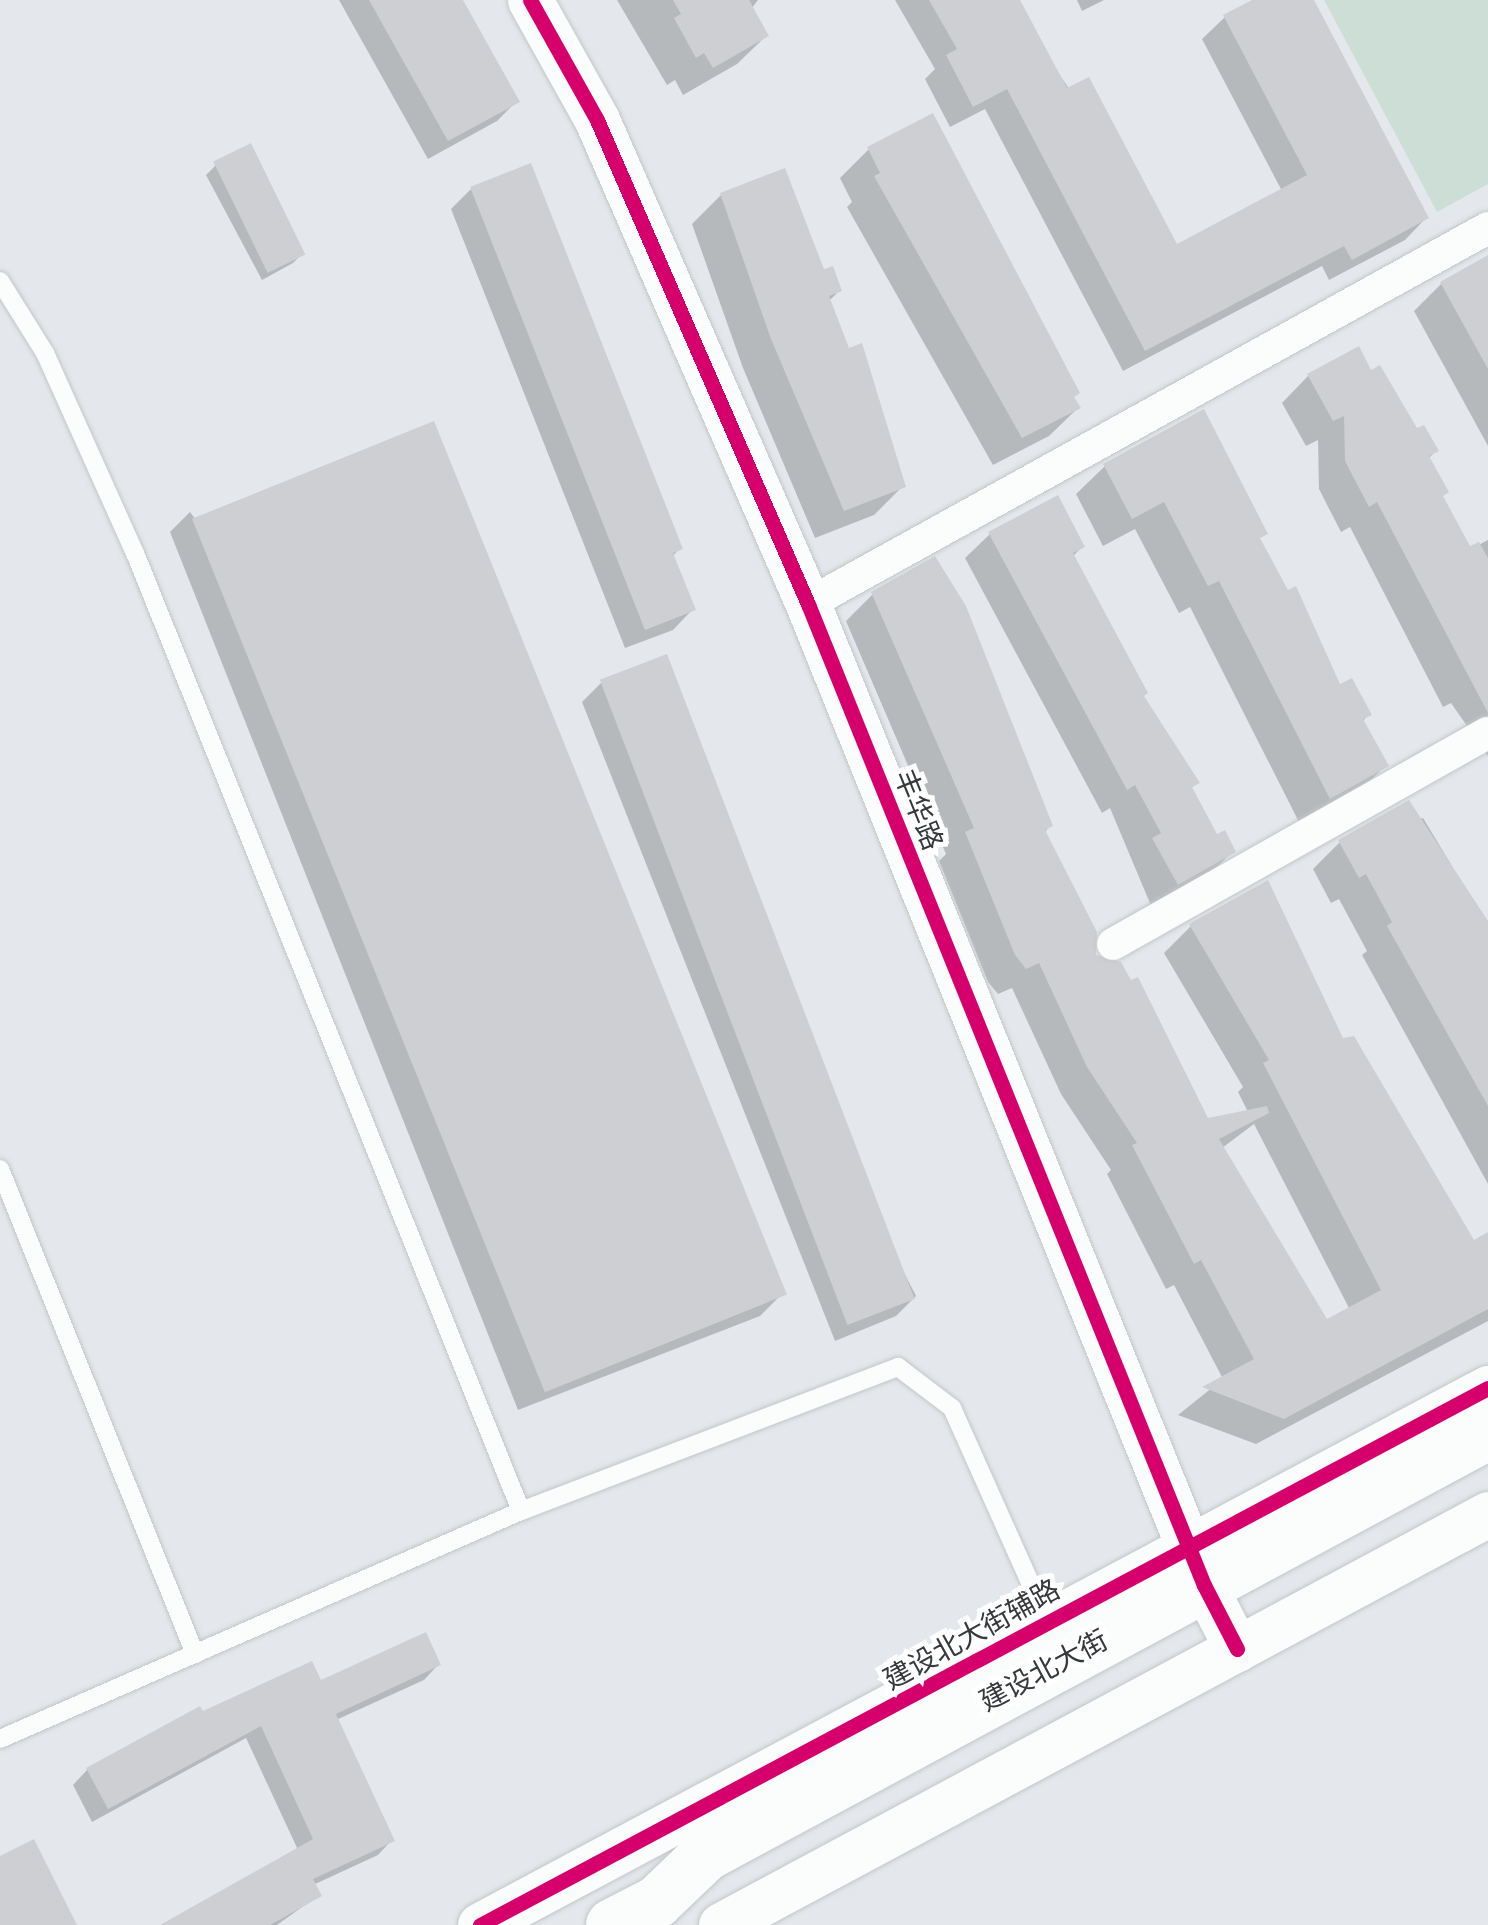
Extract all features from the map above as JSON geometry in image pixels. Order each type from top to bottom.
[{"type":"main road","name":"建设北大街","points":[[635,1913],[706,1855],[1212,1598],[1488,1434]]},
{"type":"main road","points":[[1212,1598],[1488,1468]]},
{"type":"street","name":"丰华路","points":[[530,0],[598,120],[808,604],[1212,1598]]},
{"type":"street","points":[[808,604],[1488,228]]},
{"type":"street","points":[[1113,944],[1488,733]]},
{"type":"street","name":"建设北大街辅路","points":[[724,1924],[1212,1598],[1488,1388]]},
{"type":"street","name":"建设北大街辅路","points":[[480,1925],[824,1747],[1047,1620],[1212,1598],[1488,1514]]},
{"type":"lane","points":[[0,281],[46,353],[136,553],[521,1512]]},
{"type":"lane","points":[[0,1169],[195,1654]]},
{"type":"lane","points":[[0,1739],[521,1512],[898,1367],[952,1408],[1047,1620]]},
{"type":"shaded area","points":[[1324,0],[1488,0],[1488,184],[1437,212]]},
{"type":"building","points":[[369,0],[463,0],[520,102],[448,141]]},
{"type":"building","points":[[673,0],[749,0],[769,36],[713,68],[704,53],[696,58],[674,18],[681,14]]},
{"type":"building","points":[[929,0],[1020,0],[1067,88],[1089,77],[1177,244],[1307,175],[1223,15],[1252,0],[1314,0],[1429,218],[1352,260],[1344,246],[1145,351],[1007,89],[973,107],[946,55],[957,49]]},
{"type":"building","points":[[933,113],[1080,393],[1074,397],[1081,408],[1022,438],[874,176],[880,173],[867,147]]},
{"type":"building","points":[[251,143],[305,254],[268,273],[213,161]]},
{"type":"building","points":[[531,163],[683,549],[673,553],[696,610],[645,630],[470,187]]},
{"type":"building","points":[[785,168],[824,269],[833,266],[842,291],[829,296],[849,348],[862,343],[906,487],[844,511],[771,339],[720,193]]},
{"type":"building","points":[[1488,255],[1488,369],[1440,282]]},
{"type":"building","points":[[1359,346],[1371,370],[1380,365],[1417,428],[1424,425],[1439,451],[1429,456],[1449,492],[1443,496],[1470,546],[1479,542],[1488,558],[1488,713],[1377,502],[1369,507],[1345,461],[1344,416],[1333,421],[1307,374]]},
{"type":"building","points":[[1204,409],[1268,534],[1260,538],[1288,590],[1296,586],[1340,684],[1352,678],[1372,715],[1363,719],[1389,766],[1330,799],[1219,581],[1208,586],[1164,502],[1132,519],[1103,464]]},
{"type":"building","points":[[434,421],[787,1294],[545,1392],[192,519]]},
{"type":"building","points":[[1058,495],[1085,547],[1073,553],[1148,693],[1144,696],[1200,783],[1192,787],[1217,834],[1225,830],[1236,852],[1178,885],[1152,838],[1161,833],[1135,785],[1127,790],[988,532]]},
{"type":"building","points":[[935,556],[966,606],[1053,826],[1045,830],[1097,932],[1096,955],[1121,962],[1131,980],[1138,977],[1208,1118],[1267,1106],[1269,1113],[1219,1139],[1327,1319],[1381,1290],[1263,1063],[1269,1060],[1189,924],[1268,880],[1343,1038],[1354,1036],[1474,1240],[1488,1232],[1488,1309],[1284,1419],[1202,1387],[1254,1359],[1201,1260],[1194,1264],[1132,1145],[1137,1143],[1087,1067],[1039,963],[1026,969],[1015,955],[965,832],[974,828],[871,592]]},
{"type":"building","points":[[667,654],[915,1299],[847,1325],[600,680]]},
{"type":"building","points":[[1409,800],[1488,921],[1488,1106],[1387,926],[1392,922],[1366,874],[1359,878],[1338,840]]},
{"type":"building","points":[[426,1632],[441,1665],[336,1714],[395,1841],[313,1879],[322,1896],[270,1925],[160,1925],[313,1839],[261,1726],[108,1809],[86,1768],[200,1706],[203,1711],[312,1661],[321,1680]]},
{"type":"building","points":[[34,1839],[77,1925],[0,1925],[0,1856]]},
{"type":"cycle path","points":[[530,0],[597,120],[808,604],[1204,1585],[1237,1649]]},
{"type":"cycle path","points":[[480,1925],[1488,1388]]}]
